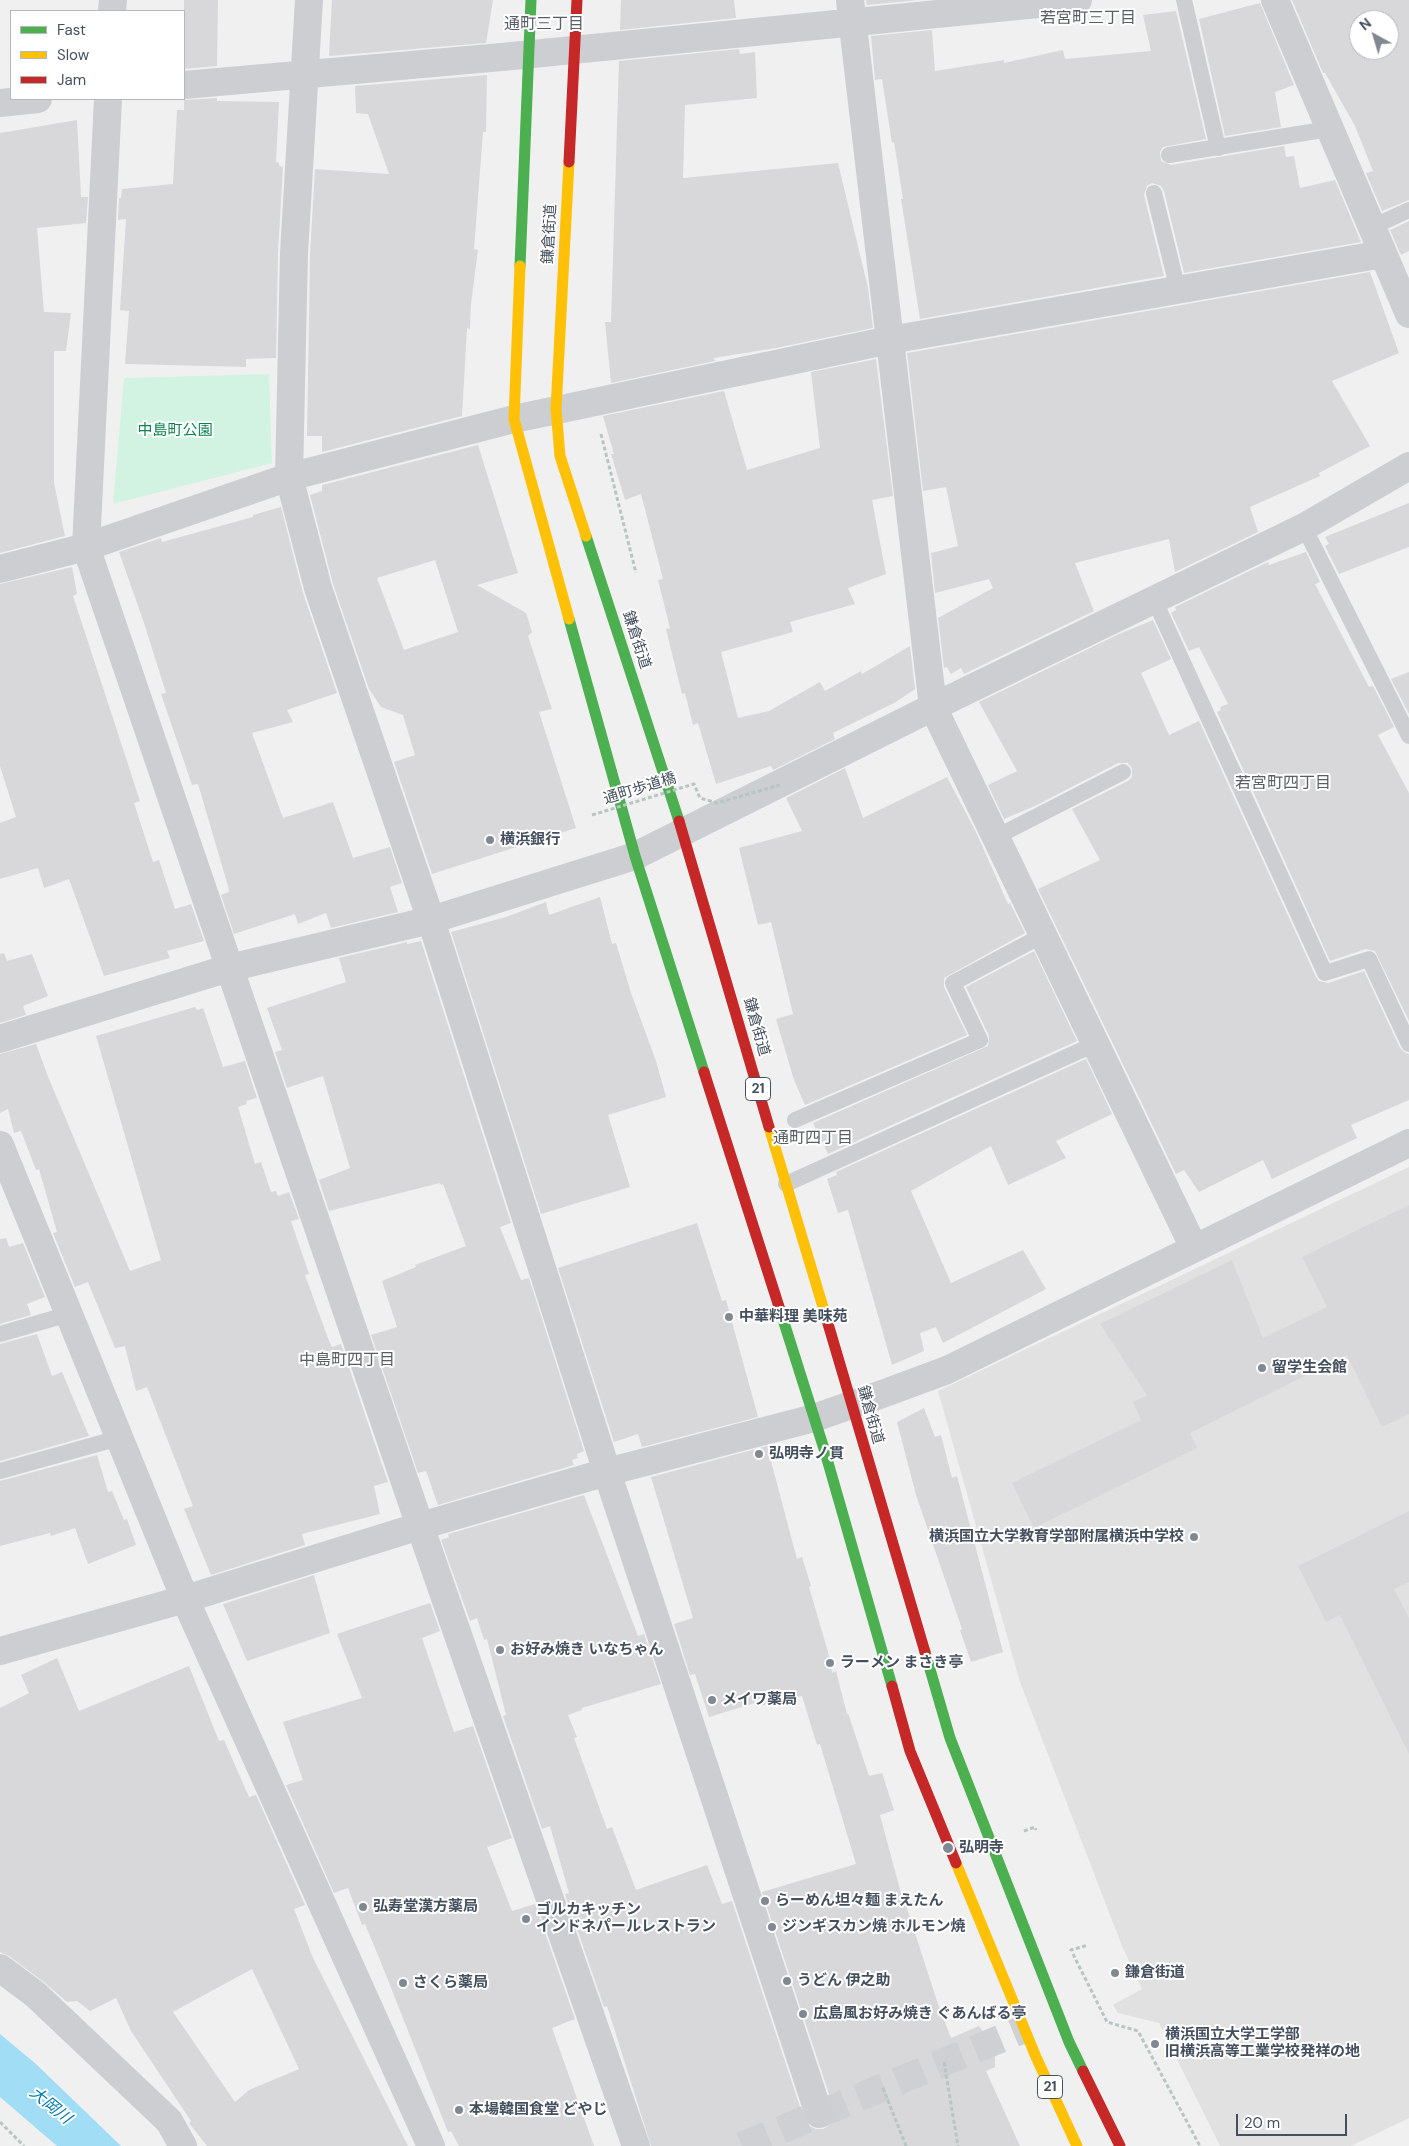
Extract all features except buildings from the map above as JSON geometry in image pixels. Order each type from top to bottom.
[{"type":"main road","name":"鎌倉街道","points":[[531,0],[514,419],[527,473],[635,856],[814,1418],[910,1751],[1036,2057],[1077,2146]]},
{"type":"main road","name":"鎌倉街道","points":[[577,0],[556,409],[560,456],[683,834],[950,1738],[1069,2042],[1120,2146]]},
{"type":"street","points":[[309,0],[294,253],[289,477],[318,588],[431,920],[607,1472],[819,2114]]},
{"type":"street","points":[[185,85],[574,49],[851,11],[1078,0]]},
{"type":"street","points":[[1275,0],[1409,314]]},
{"type":"street","points":[[851,11],[933,707],[1194,1248]]},
{"type":"street","points":[[0,103],[28,100]]},
{"type":"street","points":[[108,100],[86,547],[420,1526],[636,2146]]},
{"type":"street","points":[[0,569],[86,547],[289,477],[556,409],[890,340],[1383,254]]},
{"type":"street","points":[[0,1040],[229,968],[431,920],[635,856],[711,820],[933,707],[1304,527],[1409,466]]},
{"type":"street","points":[[0,1651],[185,1599],[420,1526],[607,1472],[814,1418],[947,1370],[1409,1143]]},
{"type":"street","points":[[0,1145],[185,1599],[431,2146]]},
{"type":"street","points":[[0,1968],[36,1995],[169,2121],[183,2146]]},
{"type":"lane","points":[[1184,0],[1218,148]]},
{"type":"lane","points":[[1169,155],[1329,129]]},
{"type":"lane","points":[[1154,193],[1178,290]]},
{"type":"lane","points":[[1372,227],[1409,210]]},
{"type":"lane","points":[[1304,527],[1409,736]]},
{"type":"lane","points":[[1154,600],[1325,973],[1369,959],[1409,1044]]},
{"type":"lane","points":[[996,837],[1123,772]]},
{"type":"lane","points":[[795,1120],[980,1040],[953,983],[1043,935]]},
{"type":"lane","points":[[786,1184],[1095,1044]]},
{"type":"lane","points":[[0,1334],[69,1314]]},
{"type":"lane","points":[[0,1471],[120,1438]]},
{"type":"path","points":[[592,402],[638,582]]},
{"type":"path","points":[[699,783],[711,820]]},
{"type":"path","name":"通町歩道橋","points":[[592,815],[694,784],[700,798],[717,803],[780,785]]},
{"type":"path","points":[[1020,1822],[1028,1840]]},
{"type":"path","points":[[1024,1831],[1035,1827],[1036,1830]]},
{"type":"path","points":[[1068,1941],[1106,2022],[1138,2031],[1200,2146]]},
{"type":"path","points":[[1071,1950],[1088,1945]]},
{"type":"path","points":[[944,2062],[958,2146]]},
{"type":"path","points":[[883,2088],[906,2146]]},
{"type":"path","points":[[0,2122],[24,2146]]},
{"type":"shaded area","name":"横浜国立大学教育学部附属横浜中学校","points":[[1409,1167],[1409,2118],[1351,2146],[1220,2146],[1159,2023],[1118,2013],[1113,2005],[1142,1989],[1122,1946],[1020,1682],[938,1391]]},
{"type":"green space","name":"中島町公園","points":[[269,374],[272,463],[113,504],[124,378]]},
{"type":"water","name":"大岡川","points":[[0,2034],[36,2064],[121,2146],[57,2146],[0,2097]]},
{"type":"tunnel","points":[[742,2146],[1024,2029]]},
{"type":"traffic: fast","points":[[520,266],[531,0]]},
{"type":"traffic: fast","points":[[586,536],[679,821]]},
{"type":"traffic: fast","points":[[569,619],[635,856],[704,1072]]},
{"type":"traffic: fast","points":[[781,1313],[825,1452],[892,1686]]},
{"type":"traffic: fast","points":[[925,1652],[950,1738],[1069,2042],[1083,2071]]},
{"type":"traffic: slow","points":[[569,162],[556,409],[560,456],[586,536]]},
{"type":"traffic: slow","points":[[520,266],[514,419],[569,619]]},
{"type":"traffic: slow","points":[[769,1127],[826,1317]]},
{"type":"traffic: slow","points":[[956,1863],[1036,2057],[1077,2146]]},
{"type":"traffic: jam","points":[[569,162],[577,0]]},
{"type":"traffic: jam","points":[[679,821],[769,1127]]},
{"type":"traffic: jam","points":[[704,1072],[781,1313]]},
{"type":"traffic: jam","points":[[826,1317],[925,1652]]},
{"type":"traffic: jam","points":[[892,1686],[910,1751],[956,1863]]},
{"type":"traffic: jam","points":[[1083,2071],[1120,2146]]},
{"type":"place","name":"横浜銀行","points":[[490,840]]},
{"type":"place","name":"中華料理 美味苑","points":[[729,1317]]},
{"type":"place","name":"留学生会館","points":[[1262,1368]]},
{"type":"place","name":"弘明寺ノ貫","points":[[759,1454]]},
{"type":"place","name":"横浜国立大学教育学部附属横浜中学校","points":[[1194,1537]]},
{"type":"place","name":"お好み焼き いなちゃん","points":[[500,1650]]},
{"type":"place","name":"ラーメン まさき亭","points":[[830,1663]]},
{"type":"place","name":"メイワ薬局","points":[[712,1700]]},
{"type":"place","name":"弘明寺","points":[[948,1848]]},
{"type":"place","name":"らーめん坦々麺 まえたん","points":[[765,1901]]},
{"type":"place","name":"弘寿堂漢方薬局","points":[[363,1907]]},
{"type":"place","name":"ゴルカキッチン インドネパールレストラン","points":[[526,1919]]},
{"type":"place","name":"ジンギスカン焼 ホルモン焼","points":[[772,1927]]},
{"type":"place","name":"鎌倉街道","points":[[1115,1973]]},
{"type":"place","name":"うどん 伊之助","points":[[787,1981]]},
{"type":"place","name":"さくら薬局","points":[[403,1983]]},
{"type":"place","name":"広島風お好み焼き ぐあんばる亭","points":[[803,2014]]},
{"type":"place","name":"横浜国立大学工学部 旧横浜高等工業学校発祥の地","points":[[1155,2044]]},
{"type":"place","name":"本場韓国食堂 どやじ","points":[[459,2110]]},
{"type":"district","name":"若宮町三丁目","points":[[1088,19]]},
{"type":"district","name":"通町三丁目","points":[[544,25]]},
{"type":"district","name":"若宮町四丁目","points":[[1283,784]]},
{"type":"district","name":"通町四丁目","points":[[813,1139]]},
{"type":"district","name":"中島町四丁目","points":[[347,1361]]}]
